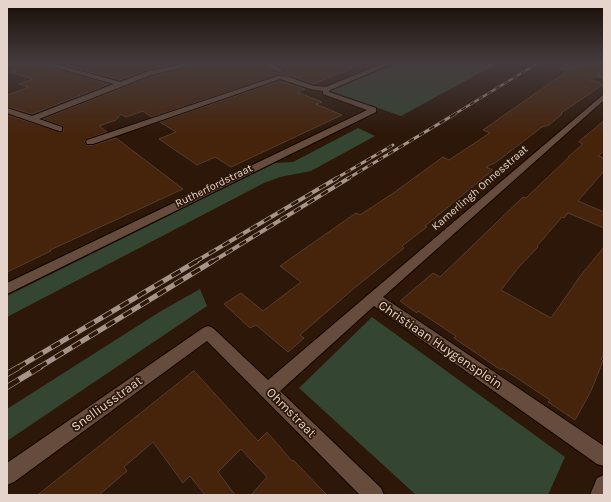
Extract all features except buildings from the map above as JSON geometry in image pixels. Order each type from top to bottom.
[{"type":"street","points":[[32,119],[114,86]]},
{"type":"street","points":[[90,142],[245,86]]},
{"type":"street","points":[[309,86],[326,89],[332,86]]},
{"type":"street","name":"Rutherfordstraat","points":[[7,289],[212,187],[373,110],[325,92],[326,89]]},
{"type":"street","name":"Kamerlingh Onnesstraat","points":[[373,298],[604,96]]},
{"type":"street","points":[[7,110],[59,129]]},
{"type":"street","name":"Christiaan Huygensplein","points":[[268,391],[373,298],[604,457]]},
{"type":"street","name":"Ohmstraat","points":[[208,332],[374,495]]},
{"type":"street","name":"Snelliusstraat","points":[[7,475],[208,332]]},
{"type":"street","points":[[600,495],[604,485]]},
{"type":"green space","points":[[341,86],[455,86],[401,116],[330,91]]},
{"type":"green space","points":[[358,128],[375,136],[311,171],[280,177],[264,183],[7,317],[7,296],[275,163],[293,162]]},
{"type":"green space","points":[[200,289],[207,306],[7,441],[7,409],[161,311]]},
{"type":"green space","points":[[372,317],[565,457],[548,495],[416,495],[299,388]]},
{"type":"railway","points":[[453,115],[500,86]]},
{"type":"railway","points":[[347,179],[455,114]]},
{"type":"railway","points":[[335,179],[393,145]]},
{"type":"railway","points":[[195,262],[337,178]]},
{"type":"railway","points":[[212,262],[349,178]]},
{"type":"railway","points":[[17,368],[197,261]]},
{"type":"railway","points":[[38,368],[213,261]]},
{"type":"railway","points":[[7,374],[19,367]]},
{"type":"railway","points":[[7,387],[40,367]]}]
